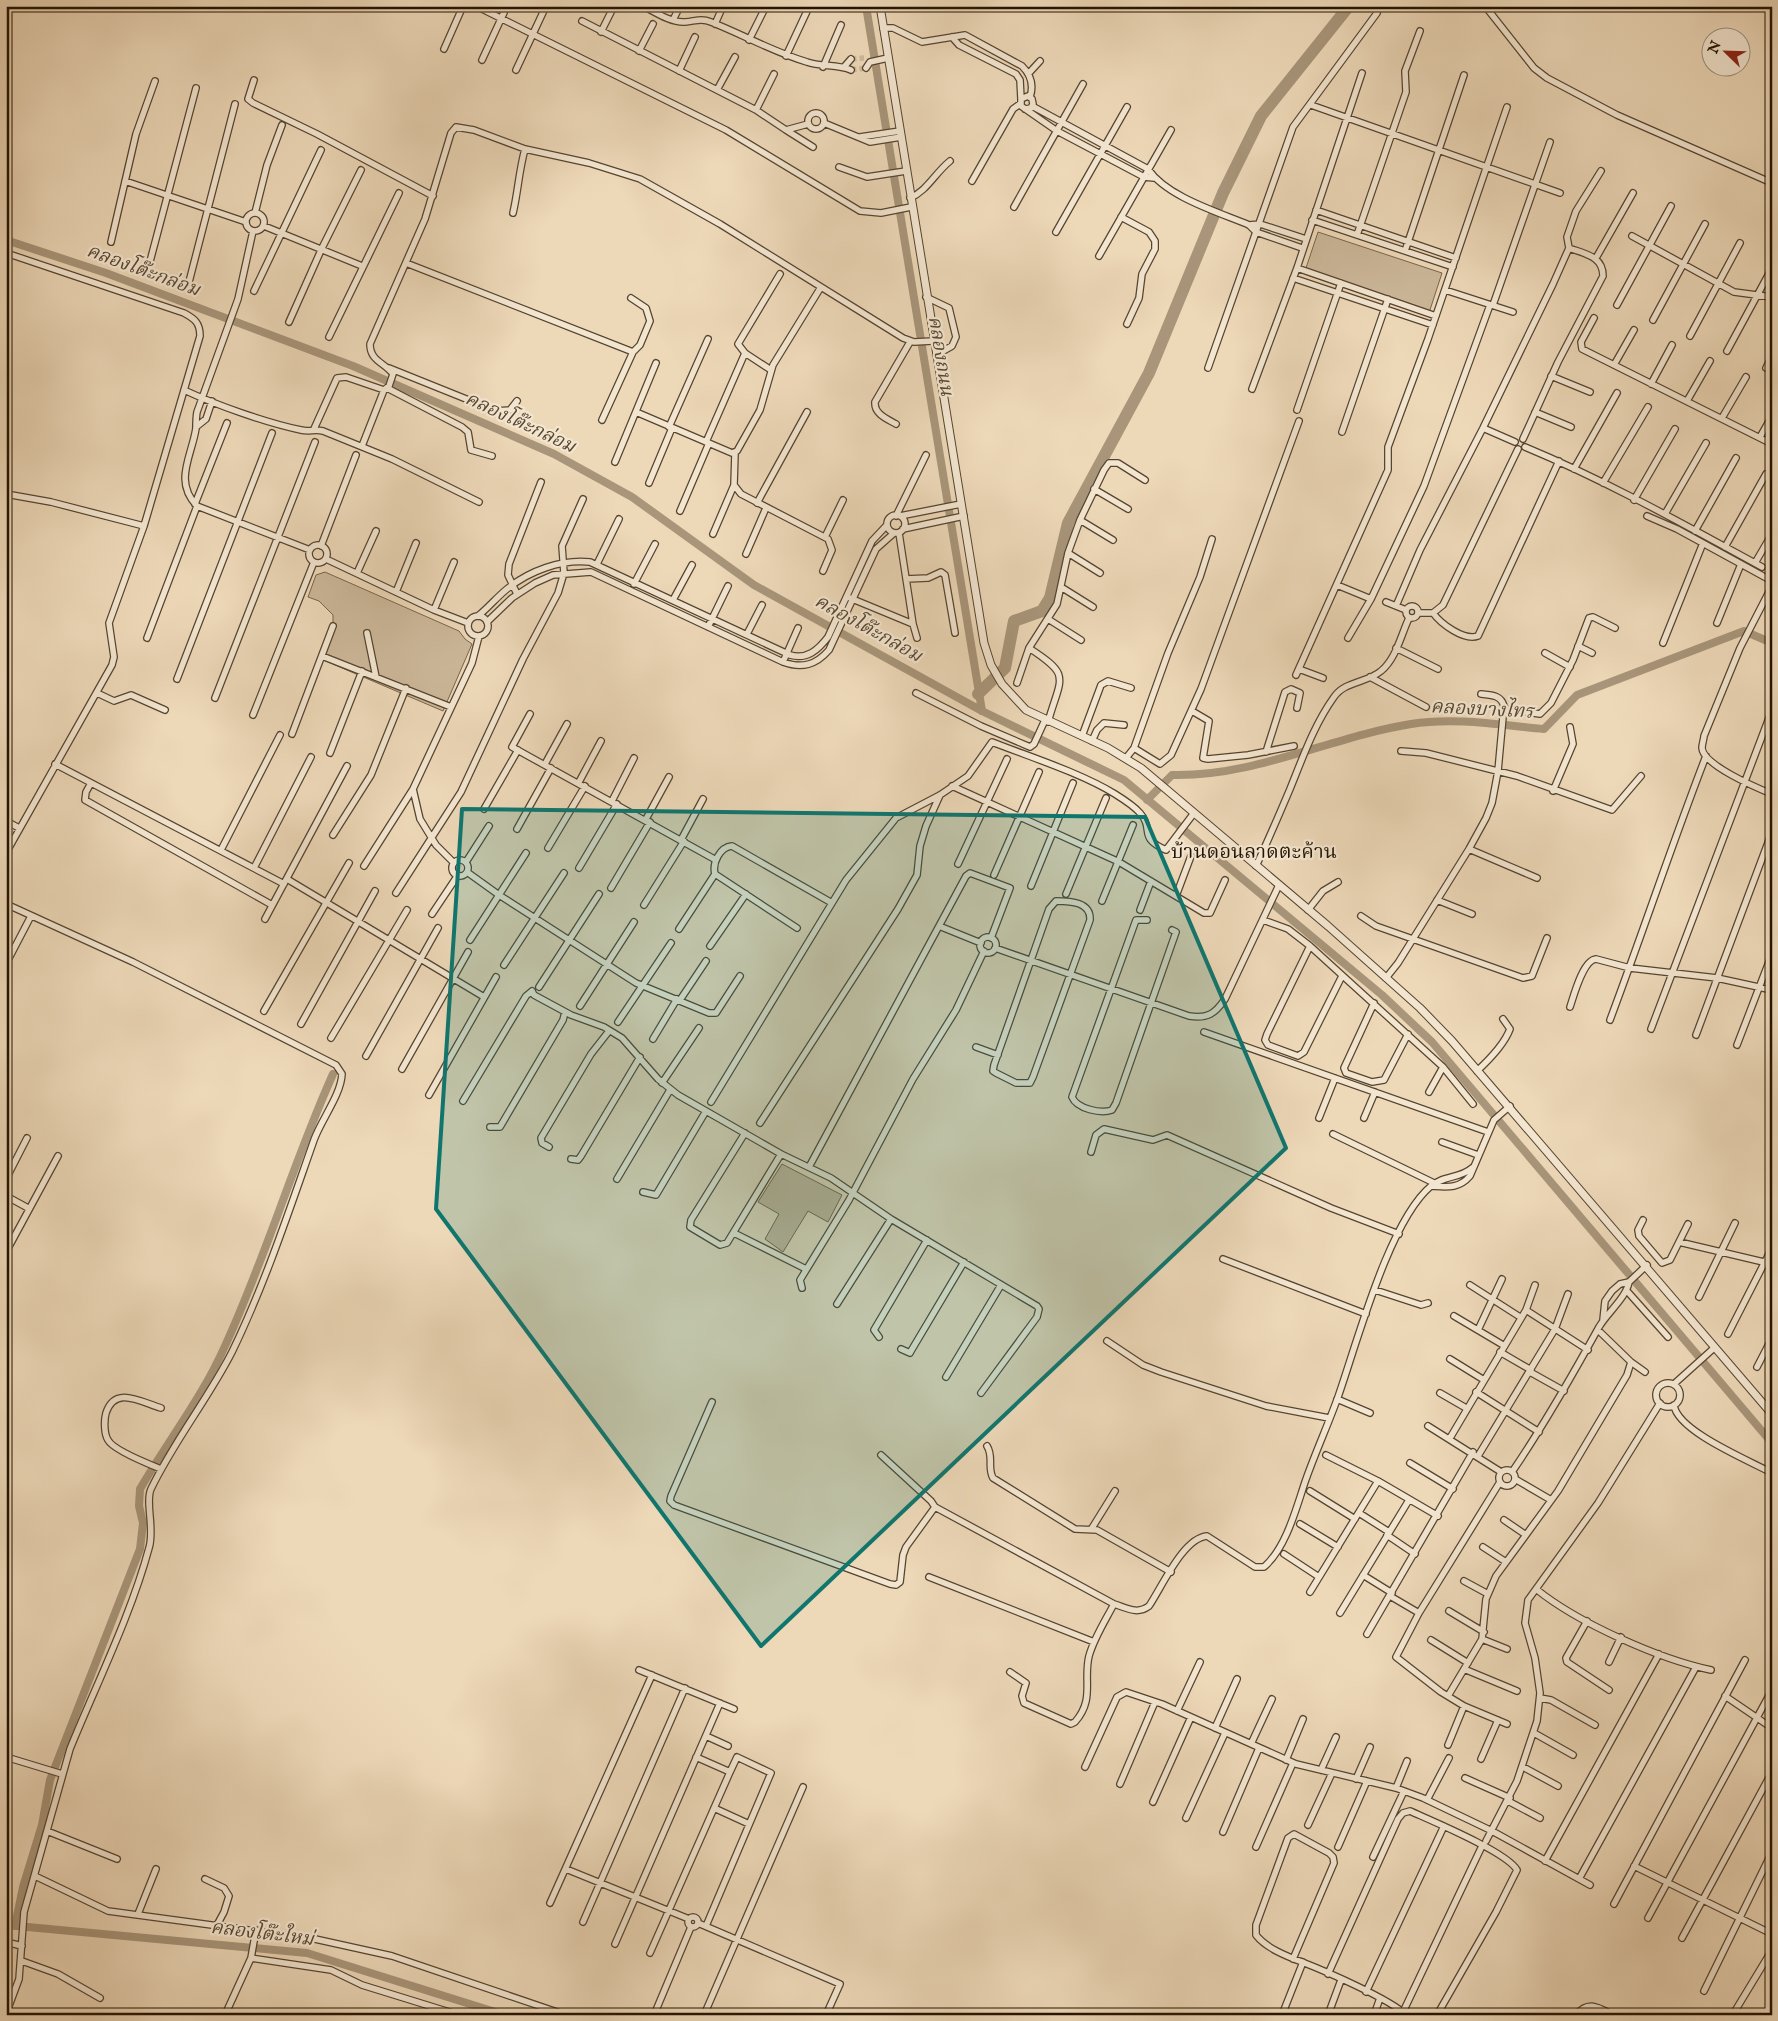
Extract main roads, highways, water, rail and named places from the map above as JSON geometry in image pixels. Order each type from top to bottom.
[{"type":"waterway","name":"คลองถนน","points":[[866,6],[982,711]]},
{"type":"waterway","points":[[978,694],[1005,668],[1014,621],[1042,611],[1050,598],[1068,523],[1149,373],[1223,193],[1261,116],[1349,6]]},
{"type":"waterway","name":"คลองถนน","points":[[6,240],[106,273],[353,366],[554,454],[632,497],[754,585],[982,711],[1124,780],[1382,995],[1432,1042],[1772,1443]]},
{"type":"waterway","name":"คลองบางไทร","points":[[1147,800],[1172,775],[1203,774],[1233,770],[1381,730],[1411,724],[1461,721],[1544,729],[1577,695],[1744,631],[1772,643]]},
{"type":"waterway","points":[[15,1926],[23,1887],[42,1825],[50,1780],[140,1549],[143,1523],[139,1506],[140,1489],[196,1401],[225,1346],[254,1278],[305,1142],[333,1074]]},
{"type":"waterway","name":"คลองโต๊ะใหม่","points":[[6,1925],[307,1953],[505,2015]]},
{"type":"tunnel","points":[[851,59],[864,58]]},
{"type":"tunnel","points":[[851,70],[866,68]]},
{"type":"district","name":"บ้านดอนลาดตะค้าน","points":[[1254,852]]},
{"type":"water label","name":"คลองโต๊ะกล่อม","points":[[143,271]]},
{"type":"water label","name":"คลองโต๊ะกล่อม","points":[[520,423]]},
{"type":"water label","name":"คลองโต๊ะกล่อม","points":[[868,629]]}]
